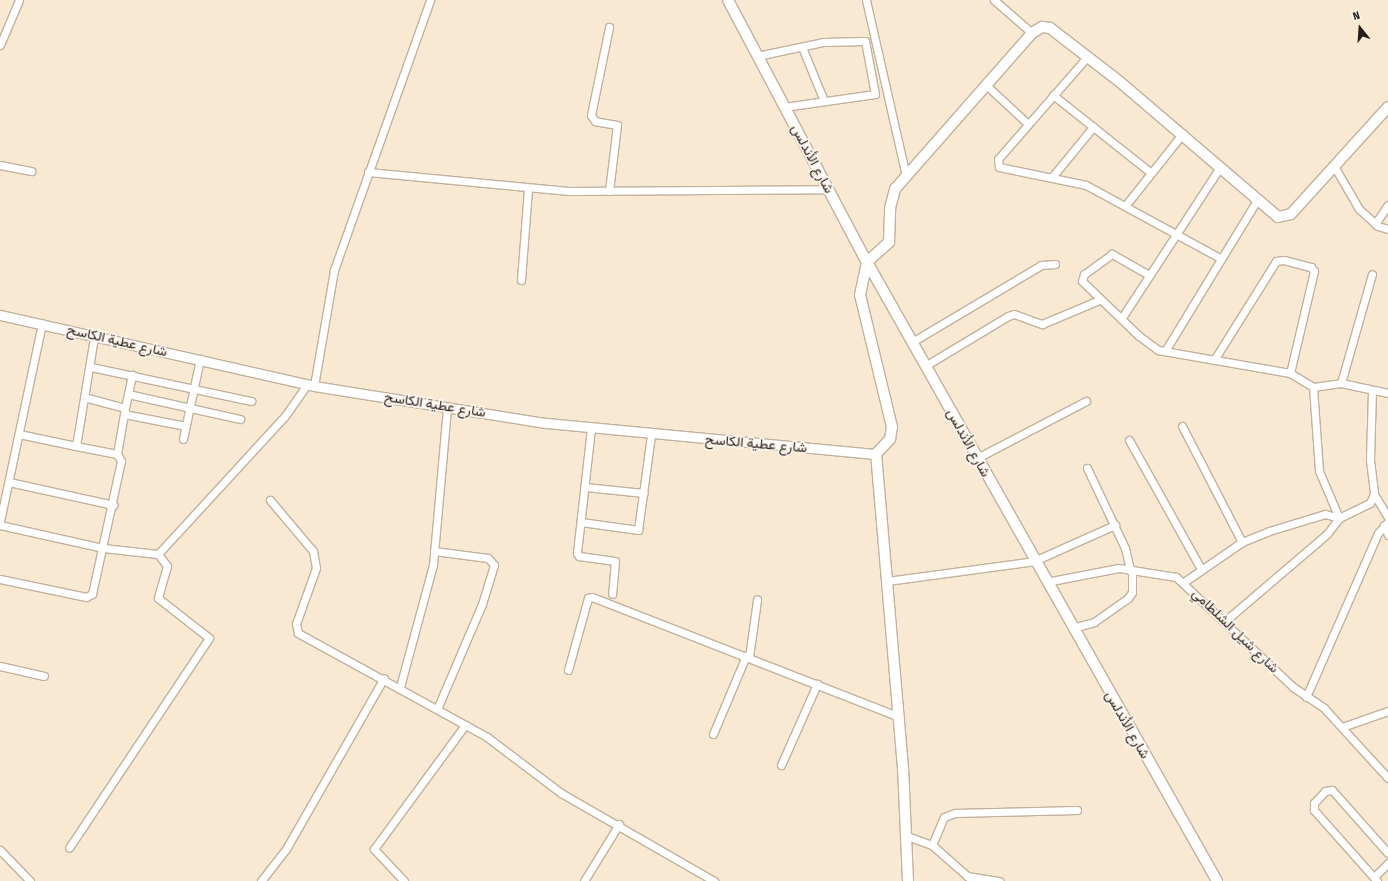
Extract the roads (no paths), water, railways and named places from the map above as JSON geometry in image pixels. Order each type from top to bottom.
[{"type":"main road","name":"شارع الأندلس","points":[[728,0],[867,262],[1034,561],[1217,881]]},
{"type":"main road","points":[[908,881],[907,836],[899,717],[876,454],[890,439],[892,427],[862,314],[860,296],[867,262],[889,242],[892,198],[906,176],[1032,33],[1042,26],[1050,28],[1183,133],[1278,217],[1286,217],[1388,107]]},
{"type":"street","points":[[0,44],[19,0]]},
{"type":"street","points":[[158,554],[285,416],[311,385],[334,270],[430,0]]},
{"type":"street","points":[[866,0],[906,176]]},
{"type":"street","points":[[994,0],[1032,33]]},
{"type":"street","points":[[608,191],[617,125],[595,121],[591,115],[609,27]]},
{"type":"street","points":[[757,56],[802,47],[865,41],[876,93],[784,107]]},
{"type":"street","points":[[802,47],[824,101]]},
{"type":"street","points":[[1087,57],[1028,124],[996,164],[999,167],[1086,185],[1220,258]]},
{"type":"street","points":[[986,85],[1028,124]]},
{"type":"street","points":[[1053,95],[1151,173]]},
{"type":"street","points":[[1052,177],[1093,126]]},
{"type":"street","points":[[1125,206],[1183,133]]},
{"type":"street","points":[[0,165],[31,171]]},
{"type":"street","points":[[1334,166],[1359,210],[1375,224],[1388,229]]},
{"type":"street","points":[[1121,319],[1220,167]]},
{"type":"street","points":[[368,172],[528,188],[608,191],[827,189]]},
{"type":"street","points":[[521,280],[528,188]]},
{"type":"street","points":[[1165,351],[1220,258],[1257,200]]},
{"type":"street","points":[[1375,224],[1388,205]]},
{"type":"street","points":[[1149,275],[1109,255],[1082,277],[1099,300],[1150,345],[1165,351],[1290,373],[1313,387],[1341,383],[1372,391],[1388,393]]},
{"type":"street","points":[[1214,360],[1276,261],[1284,260],[1311,267],[1314,271],[1290,373]]},
{"type":"street","points":[[912,342],[1041,265],[1055,264]]},
{"type":"street","points":[[1341,383],[1372,274]]},
{"type":"street","points":[[925,366],[1008,316],[1014,314],[1042,324],[1099,300]]},
{"type":"street","name":"شارع عطية الكاسح","points":[[0,315],[42,323],[94,337],[200,359],[311,385],[447,407],[591,428],[876,454]]},
{"type":"street","points":[[0,521],[42,323]]},
{"type":"street","points":[[76,446],[84,397],[91,368],[94,337]]},
{"type":"street","points":[[183,439],[200,359]]},
{"type":"street","points":[[91,368],[195,387],[251,401]]},
{"type":"street","points":[[117,454],[132,375]]},
{"type":"street","points":[[1313,387],[1319,470],[1339,518]]},
{"type":"street","points":[[1372,391],[1370,460],[1374,494],[1388,518]]},
{"type":"street","points":[[128,394],[240,419]]},
{"type":"street","points":[[84,397],[124,411],[186,426]]},
{"type":"street","points":[[977,458],[1086,401]]},
{"type":"street","points":[[400,687],[434,551],[447,407]]},
{"type":"street","points":[[1182,426],[1242,542]]},
{"type":"street","points":[[591,428],[579,556],[615,561],[612,594]]},
{"type":"street","points":[[0,579],[86,598],[92,594],[114,505],[122,461],[117,454],[19,434]]},
{"type":"street","points":[[581,522],[636,531],[644,493],[652,434]]},
{"type":"street","points":[[1129,440],[1201,569]]},
{"type":"street","points":[[1072,628],[1094,622],[1128,598],[1132,592],[1129,556],[1087,468]]},
{"type":"street","points":[[8,482],[114,505]]},
{"type":"street","points":[[585,487],[644,493]]},
{"type":"street","points":[[1225,622],[1327,534],[1339,518],[1370,503],[1374,494]]},
{"type":"street","points":[[270,500],[314,551],[316,568],[296,624],[298,633],[384,678],[465,725],[487,736],[561,793],[619,824],[714,881]]},
{"type":"street","points":[[1184,582],[1242,542],[1325,514],[1339,518]]},
{"type":"street","points":[[1386,524],[1388,535]]},
{"type":"street","points":[[1306,697],[1386,524]]},
{"type":"street","points":[[0,525],[103,548],[158,554],[167,566],[158,598],[174,614],[207,635],[209,640],[69,848]]},
{"type":"street","points":[[887,580],[1034,561],[1115,525]]},
{"type":"street","points":[[434,551],[488,558],[494,565],[482,604],[437,709]]},
{"type":"street","name":"شارع شيل الشلطامي","points":[[1046,582],[1105,569],[1131,570],[1176,577],[1184,582],[1306,697],[1342,727],[1388,778]]},
{"type":"street","points":[[568,670],[588,598],[592,597],[899,717]]},
{"type":"street","points":[[713,734],[747,657],[757,600]]},
{"type":"street","points":[[0,666],[44,676]]},
{"type":"street","points":[[260,881],[286,849],[384,678]]},
{"type":"street","points":[[781,765],[817,684]]},
{"type":"street","points":[[1342,727],[1388,711]]},
{"type":"street","points":[[404,881],[374,848],[465,725]]},
{"type":"street","points":[[1388,853],[1332,790],[1325,791],[1314,803],[1314,810],[1375,879],[1388,863]]},
{"type":"street","points":[[932,844],[944,817],[956,813],[1076,810]]},
{"type":"street","points":[[584,881],[619,824]]},
{"type":"street","points":[[907,836],[932,844],[973,881]]},
{"type":"street","points":[[0,850],[30,881]]},
{"type":"street","points":[[967,876],[1000,881]]}]
